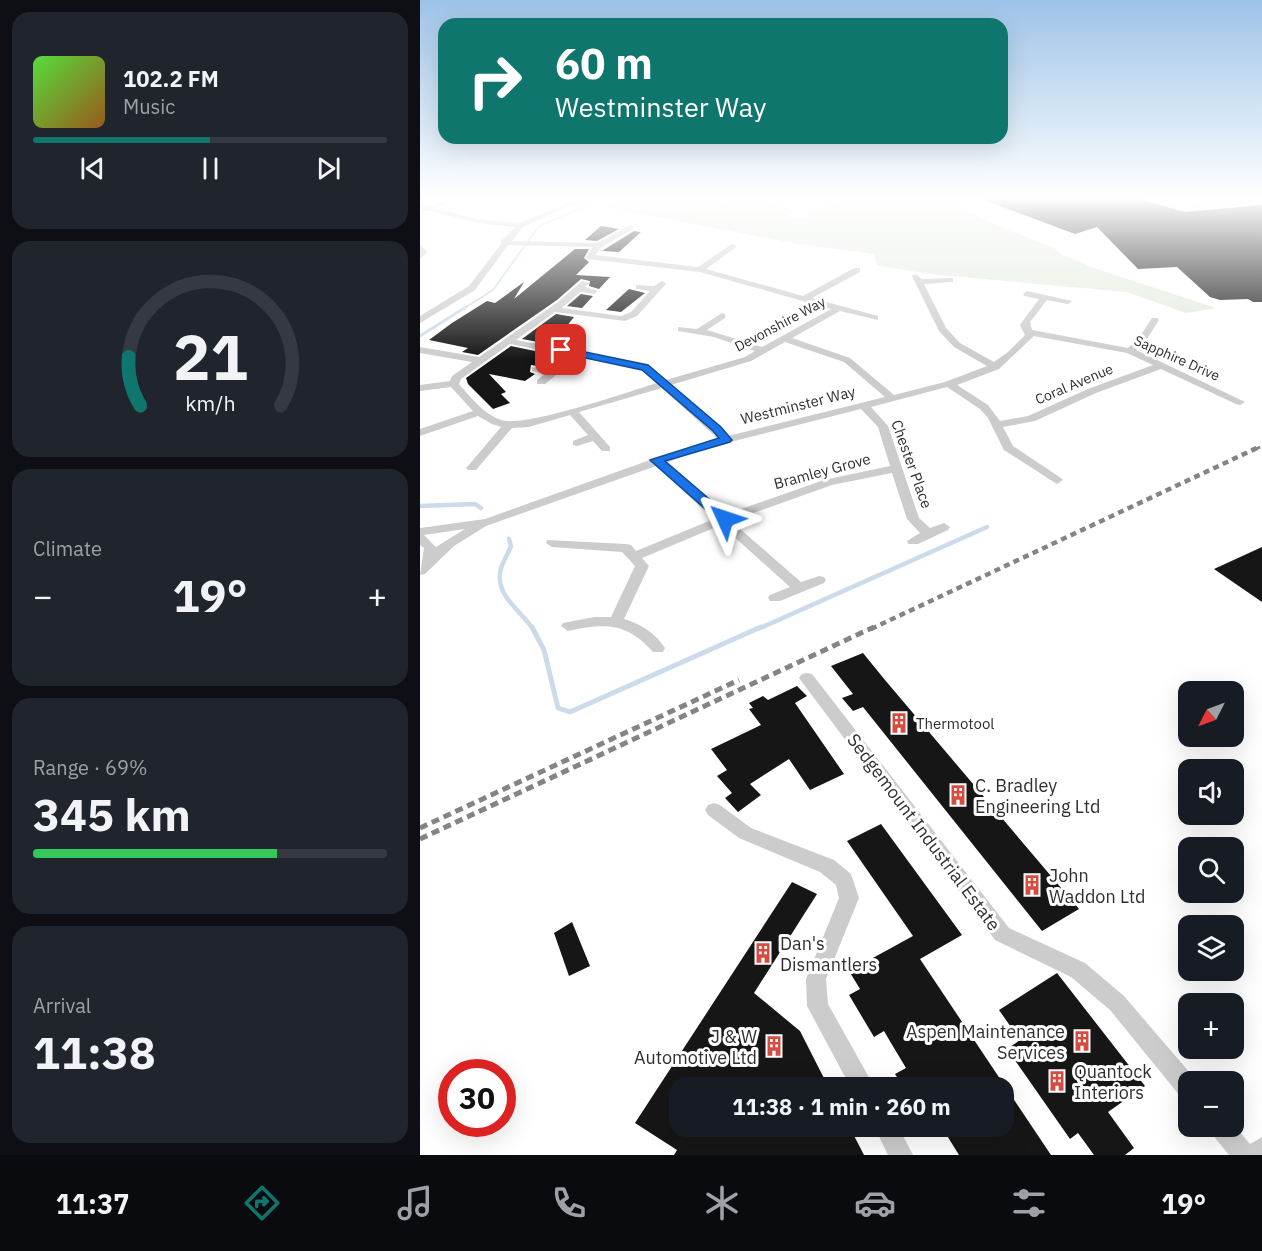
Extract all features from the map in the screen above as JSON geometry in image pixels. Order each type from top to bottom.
[{"type":"street","points":[[421,319],[471,288],[497,253]]},
{"type":"street","points":[[593,253],[590,257],[700,270],[875,318]]},
{"type":"street","points":[[700,270],[723,253]]},
{"type":"street","points":[[845,266],[867,272]]},
{"type":"street","points":[[805,298],[857,270]]},
{"type":"street","points":[[950,280],[918,279],[942,329],[957,345],[996,367]]},
{"type":"street","points":[[420,388],[454,384],[463,371],[553,309],[582,286],[594,291]]},
{"type":"street","points":[[553,309],[622,319],[634,314],[659,286],[639,287]]},
{"type":"street","points":[[1027,294],[1068,301]]},
{"type":"street","name":"Westminster Way","points":[[420,532],[487,522],[561,497],[656,460],[949,384],[996,367],[1014,354],[1031,333],[1025,326],[1026,322],[1045,297]]},
{"type":"street","name":"Devonshire Way","points":[[508,426],[529,424],[729,365],[764,351],[839,308]]},
{"type":"street","points":[[700,331],[722,316]]},
{"type":"street","points":[[1130,351],[1142,340],[1155,320]]},
{"type":"street","points":[[681,329],[700,331],[764,351]]},
{"type":"street","name":"Sapphire Drive","points":[[1031,333],[1130,351],[1240,402]]},
{"type":"street","points":[[786,339],[847,360],[892,398]]},
{"type":"street","points":[[507,341],[635,363],[651,371],[726,440]]},
{"type":"street","points":[[420,350],[478,360]]},
{"type":"street","points":[[541,382],[579,353]]},
{"type":"street","name":"Coral Avenue","points":[[996,425],[1031,419],[1092,391],[1162,365]]},
{"type":"street","points":[[535,369],[553,373]]},
{"type":"street","points":[[454,384],[490,421],[508,426],[472,468]]},
{"type":"street","points":[[949,384],[984,407],[1008,448],[1058,480]]},
{"type":"street","name":"Chester Place","points":[[864,405],[883,426],[895,469],[914,519],[929,534]]},
{"type":"street","points":[[572,411],[606,449]]},
{"type":"street","points":[[420,433],[479,412]]},
{"type":"street","points":[[577,443],[594,437]]},
{"type":"street","points":[[481,457],[496,459]]},
{"type":"street","points":[[656,460],[725,519],[799,588]]},
{"type":"street","name":"Bramley Grove","points":[[635,556],[770,501],[873,472],[895,469]]},
{"type":"street","name":"Westminster Way","points":[[420,571],[449,543],[487,522]]},
{"type":"street","points":[[913,541],[944,527]]},
{"type":"street","points":[[585,545],[591,532]]},
{"type":"street","points":[[420,538],[430,547],[430,560]]},
{"type":"street","points":[[552,543],[626,549],[635,556],[642,566],[615,620]]},
{"type":"street","points":[[776,598],[819,580]]},
{"type":"street","points":[[568,626],[615,620],[642,631],[658,648]]},
{"type":"street","name":"Sedgemount Industrial Estate","points":[[807,678],[1002,934],[1078,970],[1118,1003],[1178,1076]]},
{"type":"street","points":[[714,810],[745,833],[827,866],[844,880],[849,898],[816,979],[818,1006],[858,1077]]},
{"type":"street","points":[[891,1137],[901,1155]]},
{"type":"street","points":[[1229,1137],[1244,1155]]},
{"type":"street","points":[[1256,1155],[1262,1149]]},
{"type":"shaded area","points":[[866,253],[1060,253],[1094,268],[1216,308],[1186,313],[1127,292],[929,274],[877,265],[874,254]]},
{"type":"building","points":[[570,253],[587,253],[584,258],[589,262],[576,275],[610,277],[599,289],[589,286],[590,281],[581,279],[557,300],[478,355],[462,352],[468,348],[429,340],[487,301],[495,303],[524,282],[514,299]]},
{"type":"building","points":[[1122,253],[1262,253],[1262,302],[1253,302],[1248,299],[1220,300],[1210,297],[1177,267],[1138,269]]},
{"type":"building","points":[[629,289],[645,293],[621,312],[606,310]]},
{"type":"building","points":[[581,294],[593,296],[582,308],[567,306]]},
{"type":"building","points":[[556,314],[574,317],[566,327],[582,340],[571,348],[522,339]]},
{"type":"building","points":[[511,346],[559,356],[545,367],[531,365],[530,372],[535,374],[525,381],[489,374],[506,392],[501,394],[510,403],[493,409],[468,384],[466,378]]},
{"type":"building","points":[[1262,547],[1262,602],[1214,569]]},
{"type":"building","points":[[863,653],[1079,909],[1042,931],[863,707],[853,711],[842,698],[853,694],[831,666]]},
{"type":"building","points":[[797,686],[807,696],[795,703],[844,774],[810,790],[789,759],[750,784],[761,795],[738,812],[725,798],[732,793],[717,776],[727,770],[711,749],[761,725],[749,709],[753,708],[749,703],[763,696],[768,700]]},
{"type":"building","points":[[881,824],[962,935],[920,959],[999,1077],[897,1077],[895,1074],[906,1068],[884,1031],[874,1037],[849,995],[860,989],[849,971],[913,936],[847,841]]},
{"type":"building","points":[[792,882],[817,894],[754,993],[800,1031],[823,1077],[669,1077],[669,1137],[855,1137],[864,1155],[674,1155],[677,1150],[635,1123]]},
{"type":"building","points":[[572,922],[590,966],[569,976],[554,933]]},
{"type":"building","points":[[1057,973],[1145,1086],[1108,1112],[1134,1148],[1125,1155],[1094,1155],[1078,1133],[1070,1139],[1007,1049],[1020,1040],[999,1010]]},
{"type":"building","points":[[1014,1100],[1051,1155],[959,1155],[948,1137],[1014,1137]]},
{"type":"waterway","points":[[463,309],[493,290],[520,253]]},
{"type":"waterway","points":[[420,336],[466,307]]},
{"type":"waterway","points":[[420,506],[475,504],[481,508]]},
{"type":"waterway","points":[[758,629],[987,527]]},
{"type":"waterway","points":[[509,539],[511,546],[503,562],[500,582],[506,597],[533,629]]},
{"type":"waterway","points":[[532,627],[544,650],[558,708],[570,712],[761,627]]},
{"type":"railway","points":[[1256,449],[1262,446]]},
{"type":"railway","points":[[871,629],[1259,447]]},
{"type":"railway","points":[[420,839],[874,627]]},
{"type":"railway","points":[[420,828],[739,680]]},
{"type":"place","name":"Thermotool","points":[[899,723]]},
{"type":"place","name":"C. Bradley Engineering Ltd","points":[[958,795]]},
{"type":"place","name":"John Waddon Ltd","points":[[1032,885]]},
{"type":"place","name":"Dan's Dismantlers","points":[[763,953]]},
{"type":"place","name":"Aspen Maintenance Services","points":[[1082,1041]]},
{"type":"place","name":"J & W Automotive Ltd","points":[[774,1046]]},
{"type":"place","name":"Quantock Interiors","points":[[1057,1081]]},
{"type":"route","points":[[561,350],[635,363],[645,367],[717,429],[726,440],[656,460],[725,519]]}]
